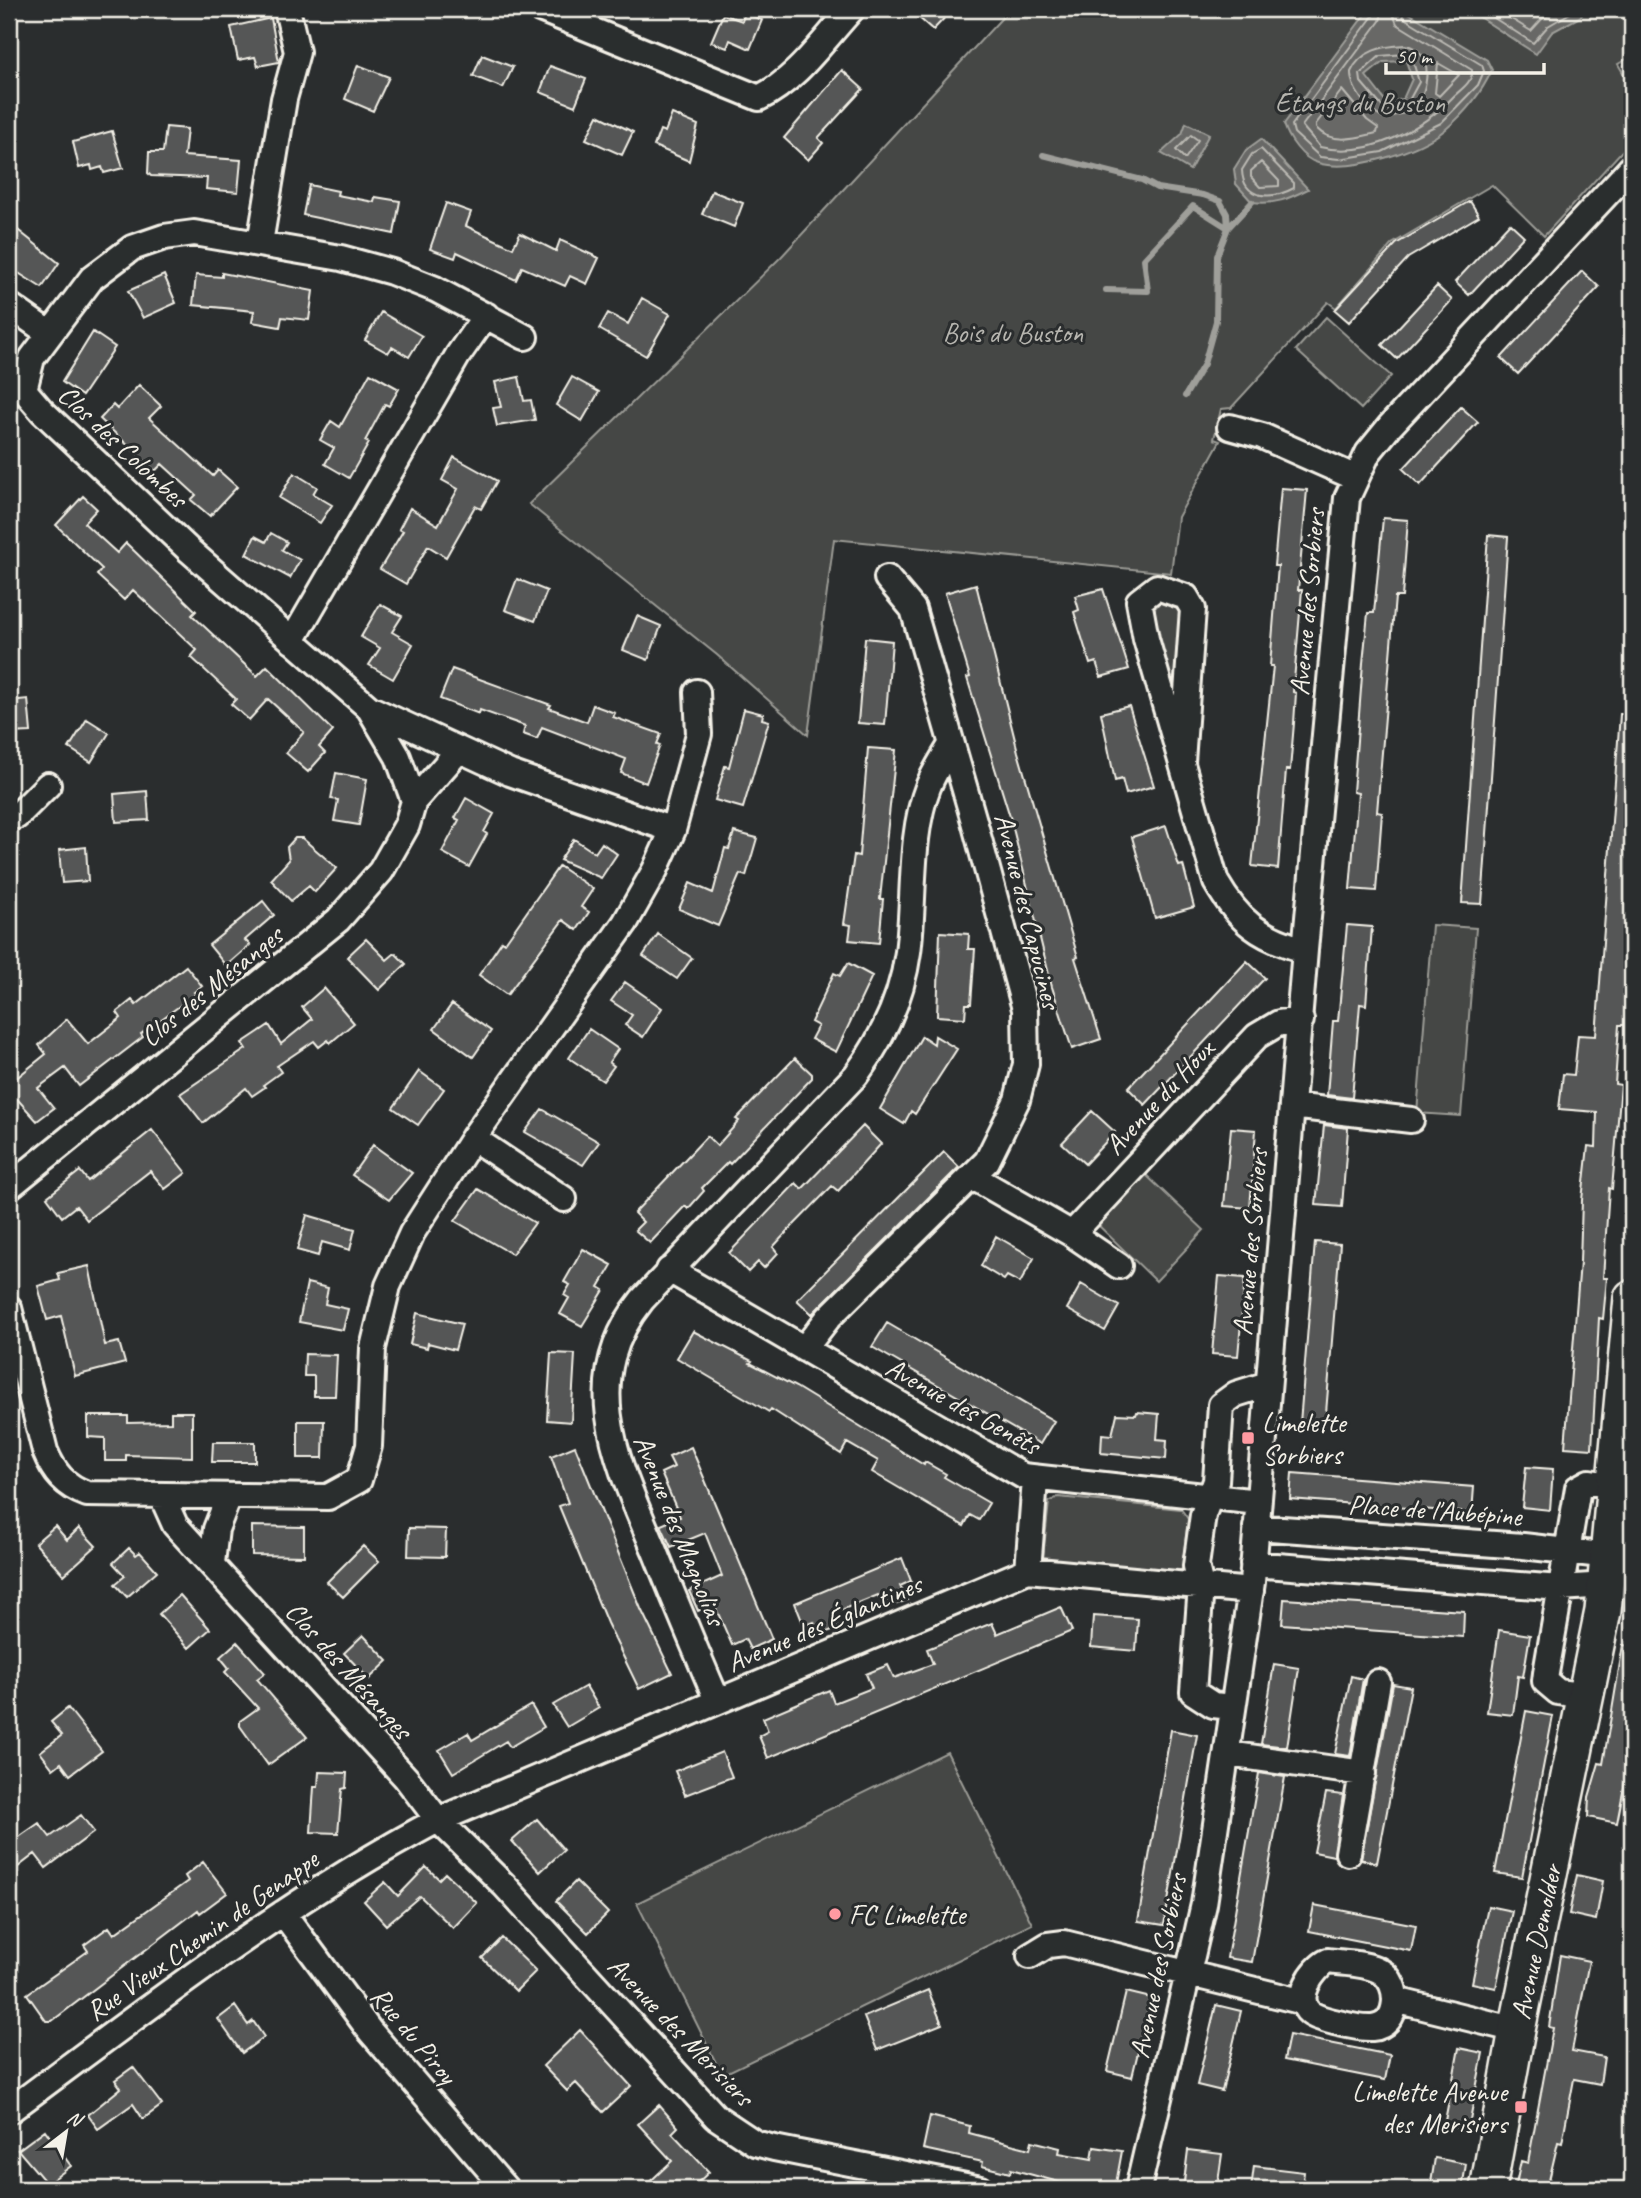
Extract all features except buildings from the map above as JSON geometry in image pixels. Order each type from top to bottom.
[{"type":"street","points":[[260,243],[284,99],[297,52],[286,9]]},
{"type":"street","points":[[540,9],[759,98],[776,90],[788,79],[852,9]]},
{"type":"street","name":"Avenue des Sorbiers","points":[[1138,2189],[1189,1976],[1227,1754],[1251,1591],[1342,525],[1354,477],[1368,453],[1390,426],[1632,167]]},
{"type":"street","name":"Clos des Colombes","points":[[369,708],[320,667],[30,400],[23,390],[32,358],[92,278],[132,248],[164,237],[194,233],[341,258],[392,272],[435,289],[525,337]]},
{"type":"street","points":[[9,305],[50,334]]},
{"type":"street","points":[[292,641],[458,355],[486,315]]},
{"type":"street","points":[[1230,427],[1262,436],[1354,477]]},
{"type":"street","name":"Avenue des Capucines","points":[[804,1349],[829,1317],[973,1177],[997,1143],[1017,1100],[1026,1064],[1027,1026],[1019,983],[914,609],[887,578]]},
{"type":"street","points":[[1182,762],[1193,609],[1186,597],[1157,587],[1139,601],[1146,639],[1216,882],[1229,905],[1247,923],[1272,941],[1304,950]]},
{"type":"street","points":[[9,1308],[42,1441],[55,1473],[68,1486],[87,1494],[328,1497],[359,1480],[369,1446],[373,1348],[388,1286],[412,1233],[473,1138],[625,923],[656,870],[673,830],[699,734],[697,692]]},
{"type":"street","points":[[369,708],[510,773],[673,830]]},
{"type":"street","points":[[369,708],[397,757],[414,801]]},
{"type":"street","points":[[669,1270],[856,1074],[877,1043],[892,1013],[906,962],[918,844],[927,789],[951,745]]},
{"type":"street","name":"Clos des Mésanges","points":[[9,1187],[338,920],[381,871],[407,825],[414,801],[459,750]]},
{"type":"street","points":[[9,816],[17,816],[48,785]]},
{"type":"street","name":"Avenue du Houx","points":[[1072,1234],[1257,1036],[1279,1023],[1301,1020]]},
{"type":"street","points":[[1292,1106],[1412,1120]]},
{"type":"street","points":[[473,1138],[564,1199]]},
{"type":"street","points":[[973,1177],[1072,1234],[1119,1266]]},
{"type":"street","name":"Avenue des Genêts","points":[[669,1270],[997,1462],[1035,1480],[1212,1495],[1258,1502]]},
{"type":"street","name":"Avenue des Magnolias","points":[[669,1270],[633,1311],[620,1336],[608,1379],[607,1413],[618,1464],[717,1700]]},
{"type":"street","name":"Avenue Demolder","points":[[1488,2189],[1517,2029],[1587,1696],[1608,1572],[1632,1298]]},
{"type":"street","points":[[1232,1707],[1213,1705],[1194,1692],[1200,1586],[1196,1566],[1203,1515],[1212,1495],[1221,1405],[1236,1394],[1268,1384]]},
{"type":"street","points":[[1028,1570],[1035,1480]]},
{"type":"street","points":[[1587,1696],[1558,1692],[1545,1681],[1565,1550],[1578,1488],[1589,1482],[1616,1486]]},
{"type":"street","name":"Clos des Mésanges","points":[[162,1496],[175,1525],[405,1778],[438,1820]]},
{"type":"street","points":[[212,1563],[216,1529],[229,1496]]},
{"type":"street","name":"Place de l'Aubépine","points":[[1256,1527],[1565,1550],[1608,1572]]},
{"type":"street","points":[[1253,1563],[1560,1588],[1591,1586],[1608,1572]]},
{"type":"street","name":"Avenue des Églantines","points":[[438,1820],[1028,1570],[1251,1591]]},
{"type":"street","points":[[1348,1853],[1378,1682]]},
{"type":"street","points":[[1227,1754],[1363,1773]]},
{"type":"street","name":"Rue Vieux Chemin de Genappe","points":[[9,2111],[283,1913],[360,1861],[438,1820]]},
{"type":"street","name":"Avenue des Merisiers","points":[[438,1820],[504,1885],[693,2094],[736,2132],[755,2143],[774,2148],[981,2189]]},
{"type":"street","name":"Rue du Piroy","points":[[283,1913],[370,2031],[506,2189]]},
{"type":"street","points":[[1030,1956],[1048,1945],[1064,1944],[1304,2002]]},
{"type":"street","points":[[1328,1961],[1379,1970],[1392,1980],[1396,1991],[1395,2000],[1392,2014],[1383,2025],[1372,2028],[1321,2019],[1308,2012],[1304,2002],[1308,1980],[1318,1965],[1328,1961]]},
{"type":"street","points":[[1395,2000],[1517,2029]]},
{"type":"green space","name":"Bois du Buston","points":[[1010,9],[1632,9],[1632,56],[1618,64],[1632,88],[1632,140],[1544,236],[1492,185],[1392,244],[1336,308],[1328,302],[1231,408],[1221,409],[1214,439],[1220,441],[1178,517],[1171,573],[834,539],[808,735],[717,655],[529,504],[781,257]]},
{"type":"green space","points":[[1326,317],[1391,376],[1361,409],[1296,350]]},
{"type":"green space","points":[[1169,600],[1179,610],[1180,617],[1175,704],[1155,619],[1155,608],[1161,601]]},
{"type":"green space","points":[[1432,925],[1476,928],[1461,1116],[1417,1113]]},
{"type":"green space","points":[[1144,1173],[1204,1230],[1156,1281],[1096,1223]]},
{"type":"green space","points":[[1058,1497],[1181,1509],[1188,1519],[1182,1569],[1175,1575],[1047,1562],[1043,1557],[1049,1502]]},
{"type":"green space","name":"FC Limelette","points":[[947,1752],[1032,1924],[722,2075],[637,1903]]},
{"type":"water","points":[[1369,9],[1402,9],[1487,60],[1492,70],[1472,102],[1446,129],[1419,145],[1385,158],[1349,165],[1312,161],[1296,147],[1284,124]],"holes":[[[1406,61],[1412,79],[1403,99],[1387,103],[1366,76],[1383,62]]]},
{"type":"water","points":[[1467,9],[1587,9],[1580,17],[1552,32],[1536,54]]},
{"type":"water","points":[[1186,123],[1209,134],[1190,170],[1161,153],[1182,134]]},
{"type":"water","points":[[1261,139],[1308,189],[1281,200],[1252,202],[1236,184],[1234,169],[1246,150]]},
{"type":"waterway","points":[[1043,155],[1142,180],[1157,188],[1203,195],[1220,201],[1227,214],[1228,228]]},
{"type":"waterway","points":[[1185,396],[1204,364],[1216,321],[1217,256],[1228,228],[1252,202]]},
{"type":"waterway","points":[[1106,290],[1148,291],[1144,259],[1193,206],[1228,228]]},
{"type":"place","name":"Limelette Sorbiers","points":[[1248,1438]]},
{"type":"place","name":"FC Limelette","points":[[835,1914]]},
{"type":"place","name":"Limelette Avenue des Merisiers","points":[[1521,2107]]},
{"type":"park label","name":"Étangs du Buston","points":[[1360,102]]}]
